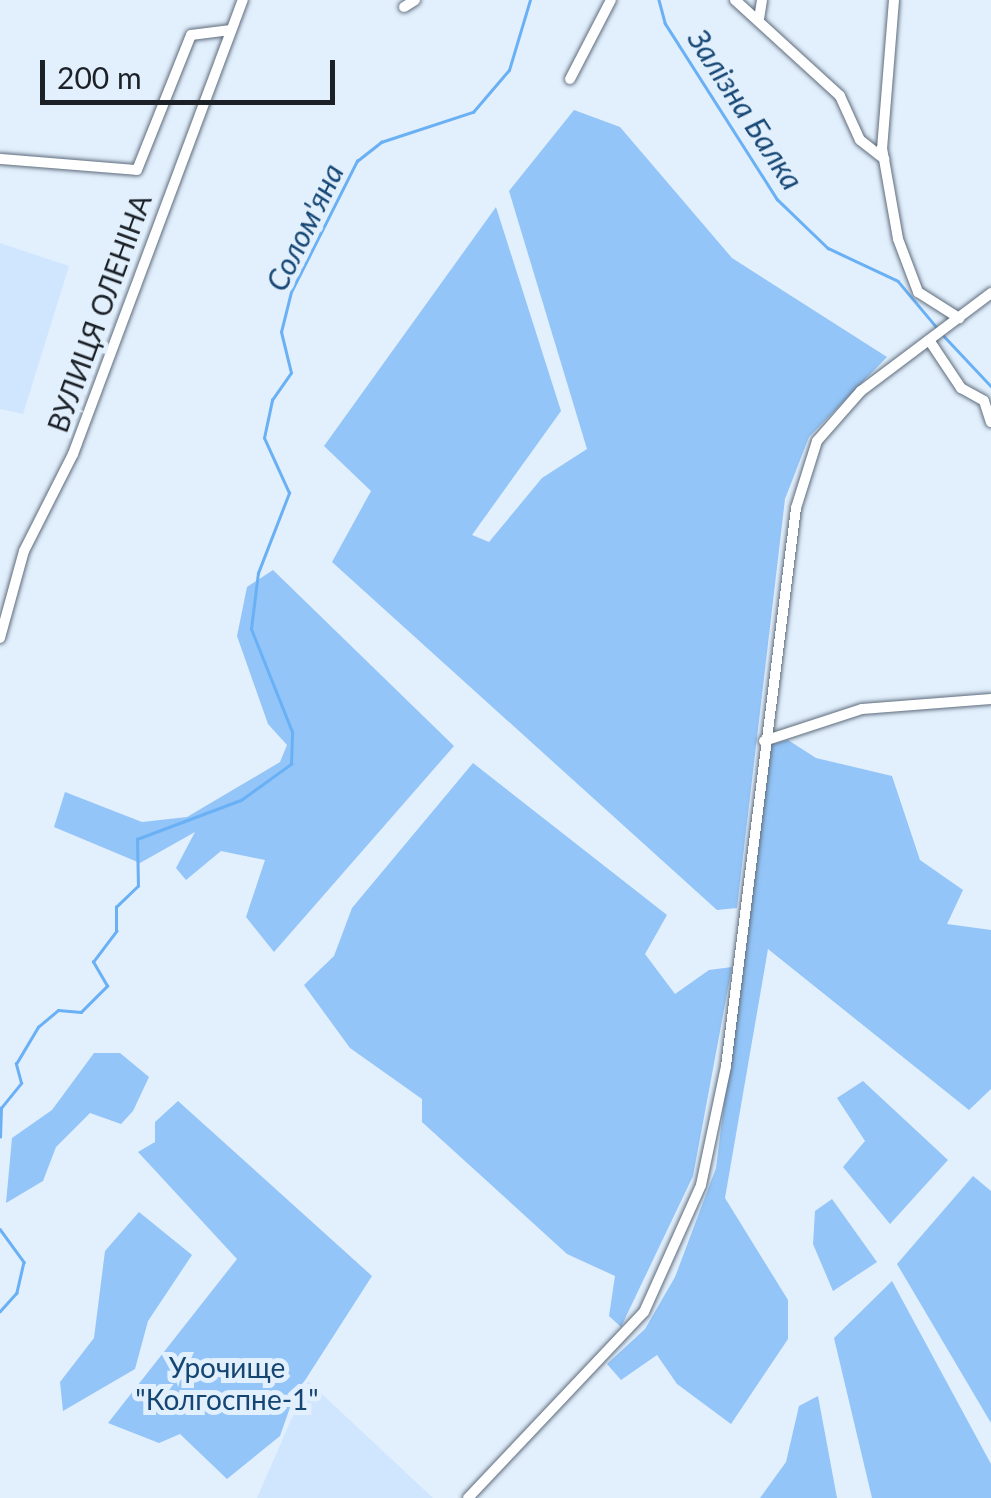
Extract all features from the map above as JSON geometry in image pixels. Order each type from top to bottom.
[{"type":"street","name":"ВУЛИЦЯ ОЛЕНІНА","points":[[0,638],[24,551],[73,454],[243,0]]},
{"type":"street","points":[[404,7],[416,0]]},
{"type":"street","points":[[570,79],[611,0]]},
{"type":"street","points":[[735,0],[840,96],[860,140],[884,158]]},
{"type":"street","points":[[758,19],[762,0]]},
{"type":"street","points":[[894,0],[884,158],[918,292],[958,319]]},
{"type":"street","points":[[0,160],[138,170],[191,35],[231,30]]},
{"type":"street","points":[[468,1498],[522,1438],[628,1334],[684,1237],[726,1066],[764,741],[808,460],[844,408],[991,293]]},
{"type":"street","points":[[932,338],[961,388],[984,401],[991,422]]},
{"type":"street","points":[[764,741],[862,708],[991,699]]},
{"type":"shaded area","points":[[0,243],[69,266],[23,414],[0,409]]},
{"type":"shaded area","points":[[308,1381],[433,1498],[257,1498]]},
{"type":"green space","points":[[574,110],[620,127],[732,258],[887,357],[809,437],[785,499],[737,908],[717,910],[332,562],[371,491],[324,446],[496,207],[561,411],[472,535],[489,542],[542,478],[587,449],[509,191]]},
{"type":"green space","points":[[273,570],[454,746],[274,952],[246,917],[265,860],[221,851],[186,880],[176,868],[195,832],[140,863],[54,827],[65,792],[142,822],[187,817],[280,762],[287,745],[268,724],[237,636],[247,587]]},
{"type":"green space","points":[[788,740],[816,758],[892,776],[920,860],[963,890],[947,924],[991,930],[991,1089],[969,1110],[768,949],[725,1198],[788,1300],[788,1339],[731,1424],[677,1384],[657,1355],[621,1380],[607,1364],[645,1329],[675,1277],[716,1168],[769,745]]},
{"type":"green space","points":[[473,763],[667,915],[645,954],[675,994],[709,970],[732,967],[693,1176],[621,1327],[609,1316],[615,1276],[567,1254],[422,1122],[422,1099],[350,1048],[304,985],[334,956],[352,908]]},
{"type":"green space","points":[[94,1053],[120,1053],[149,1077],[133,1111],[121,1124],[90,1113],[56,1147],[43,1181],[6,1203],[12,1138],[52,1110]]},
{"type":"green space","points":[[863,1081],[948,1160],[890,1224],[843,1167],[865,1141],[837,1098]]},
{"type":"green space","name":"Урочище \"Колгоспне-1\"","points":[[178,1101],[372,1276],[293,1399],[280,1436],[227,1479],[180,1434],[159,1443],[108,1423],[237,1259],[138,1152],[155,1142],[155,1122]]},
{"type":"green space","points":[[973,1176],[991,1191],[991,1423],[897,1264]]},
{"type":"green space","points":[[832,1199],[877,1262],[833,1291],[813,1244],[815,1211]]},
{"type":"green space","name":"Урочище \"Колгоспне-1\"","points":[[139,1212],[192,1255],[148,1321],[135,1369],[63,1411],[60,1382],[94,1338],[105,1251]]},
{"type":"green space","points":[[892,1281],[991,1464],[991,1498],[872,1498],[834,1338]]},
{"type":"green space","points":[[818,1396],[837,1498],[760,1498],[786,1462],[799,1406]]},
{"type":"waterway","name":"Солом'яна","points":[[0,1137],[1,1108],[21,1083],[16,1064],[38,1027],[58,1010],[81,1012],[107,986],[93,962],[116,931],[116,907],[138,886],[137,839],[241,800],[291,764],[292,732],[251,629],[258,573],[289,493],[264,438],[272,400],[291,373],[281,332],[291,292],[357,161],[381,142],[473,112],[509,70],[530,0]]},
{"type":"waterway","name":"Залізна Балка","points":[[659,0],[665,23],[777,199],[828,248],[898,281],[939,330]]},
{"type":"waterway","name":"Залізна Балка","points":[[944,336],[991,386]]},
{"type":"waterway","name":"Солом'яна","points":[[0,1229],[24,1262],[17,1293],[0,1312]]}]
